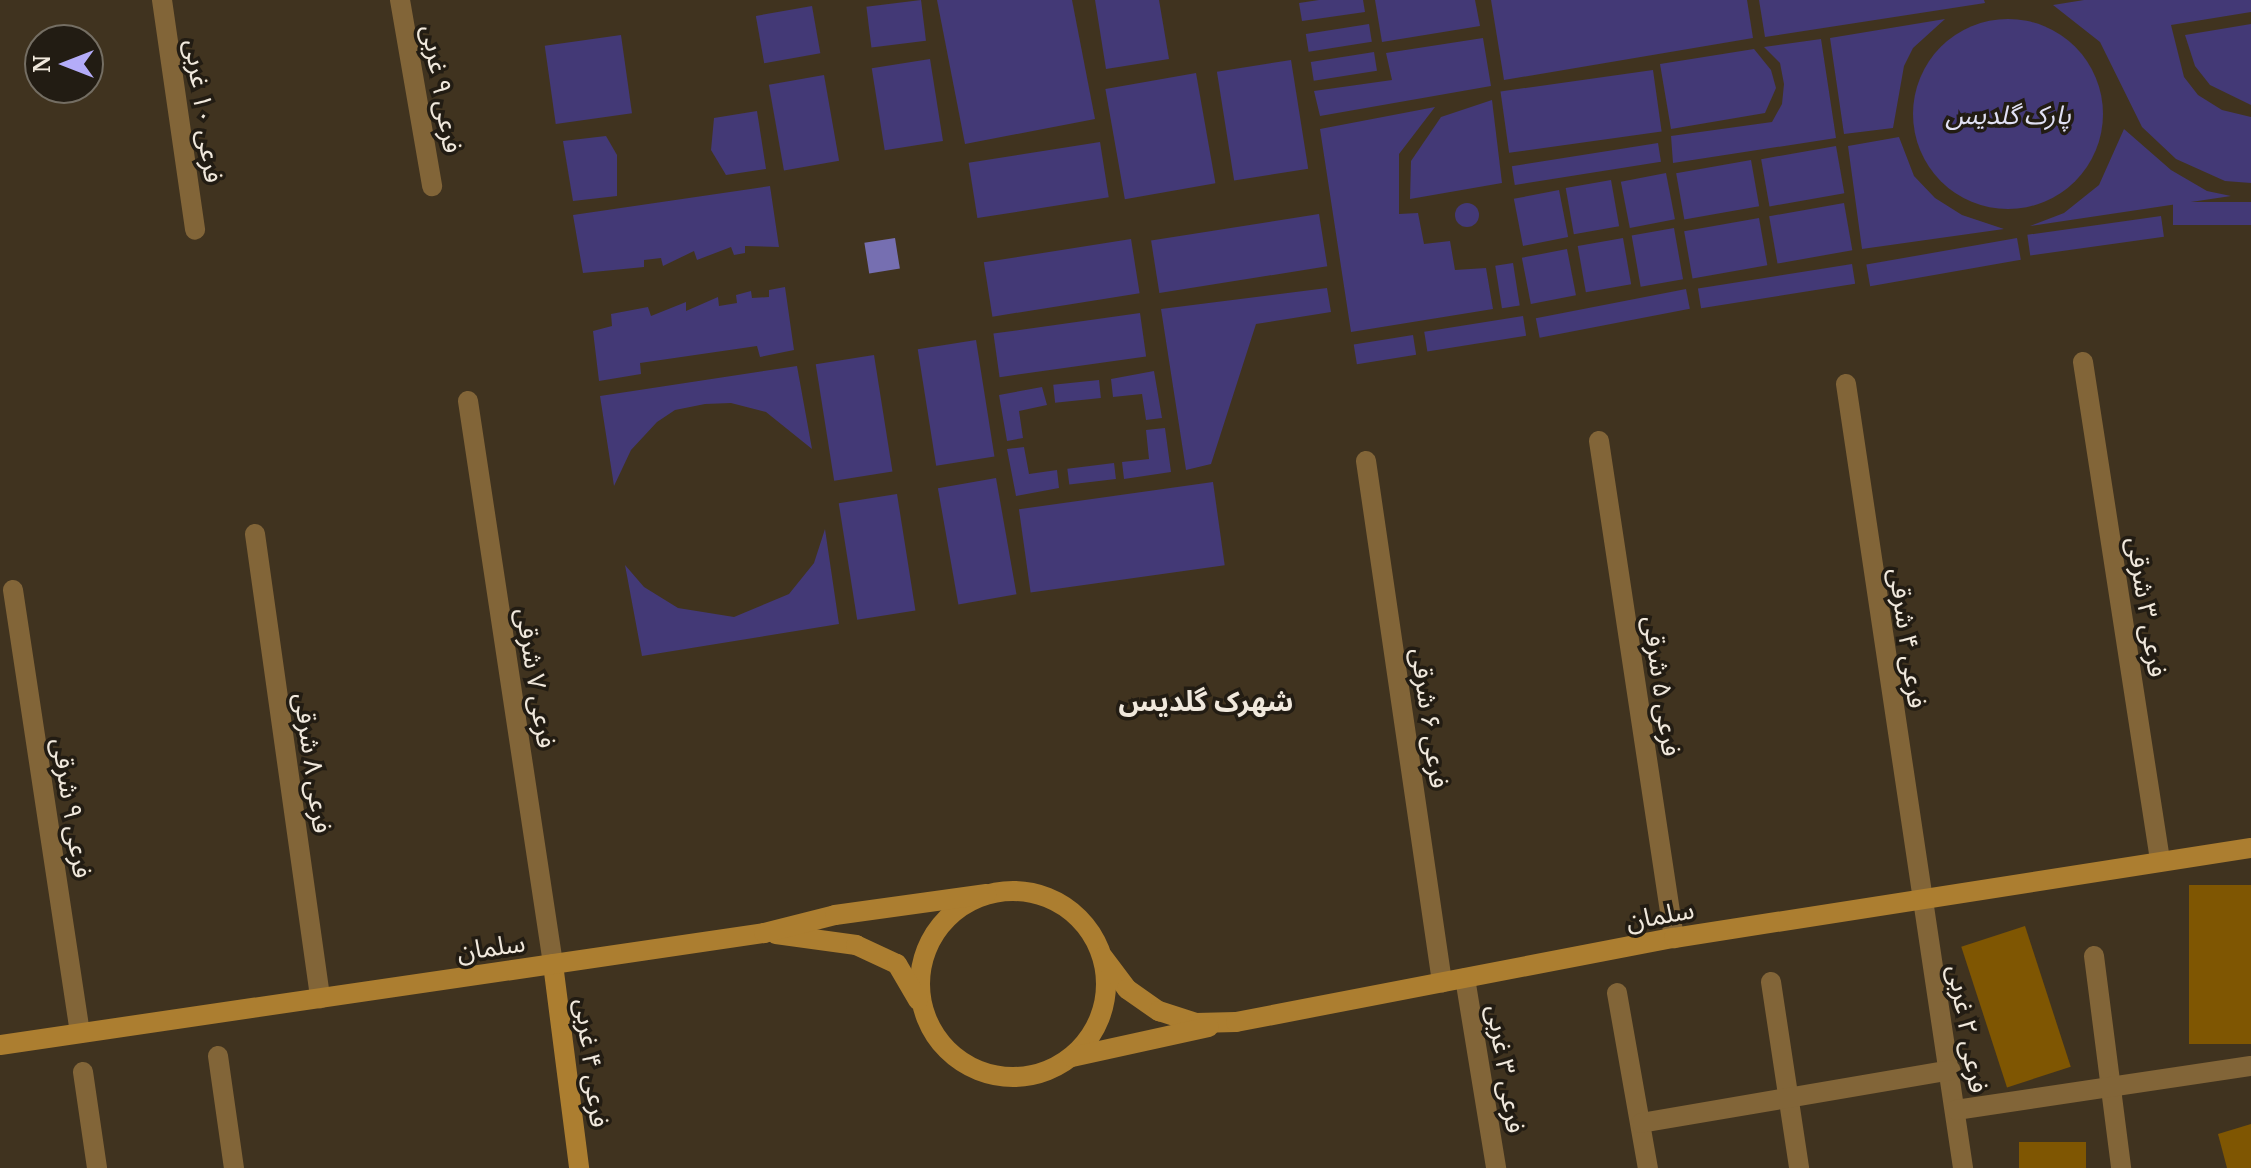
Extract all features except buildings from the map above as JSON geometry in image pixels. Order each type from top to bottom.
[{"type":"street","name":"فرعی ۱۰ غربی","points":[[162,0],[195,230]]},
{"type":"street","name":"فرعی ۹ غربی","points":[[400,0],[432,186]]},
{"type":"street","name":"فرعی ۳ شرقی","points":[[2083,362],[2160,860]]},
{"type":"street","name":"فرعی ۴ شرقی","points":[[1846,384],[1919,899]]},
{"type":"street","name":"فرعی ۷ شرقی","points":[[468,401],[553,964]]},
{"type":"street","name":"فرعی ۵ شرقی","points":[[1599,441],[1674,938]]},
{"type":"street","name":"فرعی ۶ شرقی","points":[[1366,461],[1442,982]]},
{"type":"street","name":"فرعی ۸ شرقی","points":[[255,534],[320,998]]},
{"type":"street","name":"فرعی ۹ شرقی","points":[[13,590],[80,1033]]},
{"type":"street","name":"سلمان","points":[[1103,957],[1127,989],[1159,1011],[1196,1023],[1236,1022],[1674,938],[2251,848]]},
{"type":"street","points":[[764,933],[856,945],[897,964],[937,1038],[958,1059],[985,1073],[1016,1077],[1046,1072],[1072,1057],[1091,1037],[1102,1012],[1103,957],[1081,920],[1045,895],[1016,890],[987,894],[961,906],[940,926],[925,952],[920,981],[924,1010]]},
{"type":"street","name":"سلمان","points":[[0,1045],[764,933],[835,915],[987,894]]},
{"type":"street","name":"فرعی ۲ غربی","points":[[1919,899],[1950,1070],[1963,1168]]},
{"type":"street","points":[[2094,956],[2121,1168]]},
{"type":"street","name":"فرعی ۴ غربی","points":[[553,964],[579,1168]]},
{"type":"street","name":"فرعی ۳ غربی","points":[[1465,978],[1496,1168]]},
{"type":"street","points":[[1771,982],[1799,1168]]},
{"type":"street","points":[[1617,993],[1648,1168]]},
{"type":"street","points":[[1072,1057],[1236,1022]]},
{"type":"street","points":[[218,1056],[234,1168]]},
{"type":"street","points":[[1956,1110],[2251,1066]]},
{"type":"street","points":[[1641,1123],[1950,1070]]},
{"type":"street","points":[[83,1072],[97,1168]]},
{"type":"green space","points":[[921,0],[926,41],[871,47],[866,7]]},
{"type":"green space","points":[[937,0],[1072,0],[1095,119],[965,144]]},
{"type":"green space","points":[[1095,0],[1159,0],[1169,59],[1106,69]]},
{"type":"green space","points":[[1363,0],[1365,12],[1302,21],[1299,3]]},
{"type":"green space","points":[[1375,0],[1475,0],[1480,26],[1382,42]]},
{"type":"green space","points":[[1491,0],[1747,0],[1753,38],[1504,80]]},
{"type":"green space","points":[[1759,0],[1984,0],[1985,3],[1765,37]]},
{"type":"green space","name":"پارک گلدیس","points":[[2084,0],[2251,0],[2251,12],[2171,25],[2184,77],[2198,95],[2222,110],[2251,117],[2251,183],[2225,181],[2176,159],[2142,127],[2100,42],[2053,5]]},
{"type":"green space","points":[[812,6],[820,53],[764,63],[756,16]]},
{"type":"green space","name":"پارک گلدیس","points":[[1945,19],[1913,48],[1904,66],[1893,128],[1844,134],[1830,38]]},
{"type":"green space","name":"پارک گلدیس","points":[[2008,19],[2027,20],[2044,26],[2075,47],[2096,78],[2102,95],[2102,133],[2096,150],[2075,181],[2044,202],[2027,208],[2008,209],[1989,208],[1972,202],[1941,181],[1920,150],[1914,133],[1913,114],[1914,95],[1920,78],[1941,47],[1972,26],[1989,20]]},
{"type":"green space","points":[[1369,24],[1372,42],[1309,52],[1306,34]]},
{"type":"green space","points":[[2251,24],[2251,105],[2210,85],[2195,66],[2185,35]]},
{"type":"green space","points":[[621,35],[632,113],[556,124],[545,46]]},
{"type":"green space","points":[[1483,38],[1491,86],[1320,116],[1314,91],[1392,80],[1386,53]]},
{"type":"green space","points":[[1821,39],[1836,138],[1673,163],[1671,136],[1772,122],[1782,104],[1784,84],[1780,63],[1764,47]]},
{"type":"green space","points":[[1754,49],[1771,70],[1776,88],[1765,113],[1671,129],[1660,64]]},
{"type":"green space","points":[[1374,52],[1377,71],[1314,81],[1311,62]]},
{"type":"green space","points":[[930,59],[943,141],[885,150],[872,68]]},
{"type":"green space","points":[[1291,60],[1308,169],[1234,180],[1217,72]]},
{"type":"green space","points":[[1653,70],[1662,131],[1509,153],[1500,91]]},
{"type":"green space","points":[[1196,73],[1215,183],[1125,199],[1105,89]]},
{"type":"green space","points":[[824,75],[839,161],[784,170],[769,85]]},
{"type":"green space","points":[[1492,100],[1502,183],[1410,199],[1411,161],[1441,117]]},
{"type":"green space","points":[[1435,107],[1399,154],[1399,214],[1418,213],[1424,244],[1450,241],[1455,270],[1486,268],[1493,309],[1351,332],[1320,129]]},
{"type":"green space","points":[[757,111],[766,169],[726,175],[711,150],[714,118]]},
{"type":"green space","name":"پارک گلدیس","points":[[2124,129],[2171,170],[2207,191],[2231,196],[2030,226],[2064,213],[2099,185]]},
{"type":"green space","points":[[606,136],[617,155],[617,196],[573,201],[563,141]]},
{"type":"green space","name":"پارک گلدیس","points":[[1899,137],[1914,176],[1935,198],[1962,215],[2004,229],[1862,249],[1848,146]]},
{"type":"green space","points":[[1100,142],[1109,197],[977,218],[969,163]]},
{"type":"green space","points":[[1658,143],[1661,162],[1515,185],[1512,166]]},
{"type":"green space","points":[[1836,146],[1844,193],[1769,206],[1761,159]]},
{"type":"green space","points":[[1751,160],[1759,206],[1684,219],[1676,173]]},
{"type":"green space","points":[[1666,173],[1675,219],[1630,228],[1621,182]]},
{"type":"green space","points":[[1611,180],[1619,226],[1574,234],[1566,188]]},
{"type":"green space","points":[[770,186],[779,247],[745,246],[745,253],[734,255],[731,247],[697,260],[694,251],[663,266],[661,258],[644,260],[644,267],[583,273],[573,215]]},
{"type":"green space","points":[[1559,190],[1568,237],[1523,246],[1514,199]]},
{"type":"green space","points":[[2173,202],[2251,202],[2251,225],[2173,225]]},
{"type":"green space","points":[[1467,203],[1476,206],[1479,215],[1476,224],[1467,227],[1458,224],[1455,215],[1458,206]]},
{"type":"green space","points":[[1844,203],[1852,250],[1777,263],[1769,216]]},
{"type":"green space","points":[[1319,214],[1327,266],[1159,293],[1151,241]]},
{"type":"green space","points":[[2161,216],[2164,237],[2030,256],[2027,235]]},
{"type":"green space","points":[[1759,218],[1767,265],[1692,278],[1684,231]]},
{"type":"green space","points":[[1674,228],[1683,279],[1641,287],[1632,235]]},
{"type":"green space","points":[[1623,238],[1631,284],[1586,292],[1578,246]]},
{"type":"green space","points":[[2017,238],[2021,260],[1870,286],[1866,265]]},
{"type":"green space","points":[[1131,239],[1140,293],[992,317],[984,262]]},
{"type":"green space","points":[[1567,249],[1576,295],[1531,304],[1522,258]]},
{"type":"green space","points":[[1513,263],[1520,305],[1502,308],[1495,266]]},
{"type":"green space","points":[[1852,264],[1855,284],[1701,308],[1698,288]]},
{"type":"green space","points":[[785,287],[794,350],[760,357],[757,346],[640,363],[641,374],[599,381],[593,331],[612,326],[611,314],[648,307],[651,316],[686,302],[686,311],[718,297],[719,306],[737,303],[736,295],[751,291],[752,298],[769,297],[769,290]]},
{"type":"green space","points":[[1327,288],[1331,312],[1256,324],[1211,464],[1186,470],[1161,309]]},
{"type":"green space","points":[[1686,289],[1690,309],[1540,338],[1536,318]]},
{"type":"green space","points":[[1140,313],[1146,357],[1000,377],[993,334]]},
{"type":"green space","points":[[1523,316],[1526,336],[1427,351],[1424,332]]},
{"type":"green space","points":[[1413,335],[1416,355],[1357,364],[1354,344]]},
{"type":"green space","points":[[976,340],[994,457],[936,466],[918,349]]},
{"type":"green space","points":[[874,355],[892,472],[834,481],[816,364]]},
{"type":"green space","points":[[797,366],[812,449],[766,412],[731,403],[705,404],[675,410],[657,422],[631,450],[614,486],[600,396]]},
{"type":"green space","points":[[1154,371],[1162,418],[1146,420],[1142,394],[1113,397],[1111,379]]},
{"type":"green space","points":[[1099,380],[1101,398],[1055,403],[1053,385]]},
{"type":"green space","points":[[1042,387],[1047,405],[1019,411],[1023,438],[1007,441],[999,395]]},
{"type":"green space","points":[[1165,428],[1171,472],[1124,479],[1122,462],[1149,459],[1146,430]]},
{"type":"green space","points":[[1024,447],[1029,474],[1057,470],[1059,488],[1016,496],[1007,449]]},
{"type":"green space","points":[[1114,463],[1116,479],[1069,485],[1067,469]]},
{"type":"green space","points":[[996,478],[1016,594],[958,604],[938,488]]},
{"type":"green space","points":[[1213,482],[1225,565],[1031,592],[1019,509]]},
{"type":"green space","points":[[897,494],[915,611],[857,620],[839,503]]},
{"type":"green space","points":[[825,529],[839,624],[642,656],[625,565],[644,587],[678,608],[734,617],[789,594],[814,563]]},
{"type":"shaded area","points":[[895,238],[900,269],[869,273],[864,243]]},
{"type":"district","name":"شهرک گلدیس","points":[[1206,701]]}]
